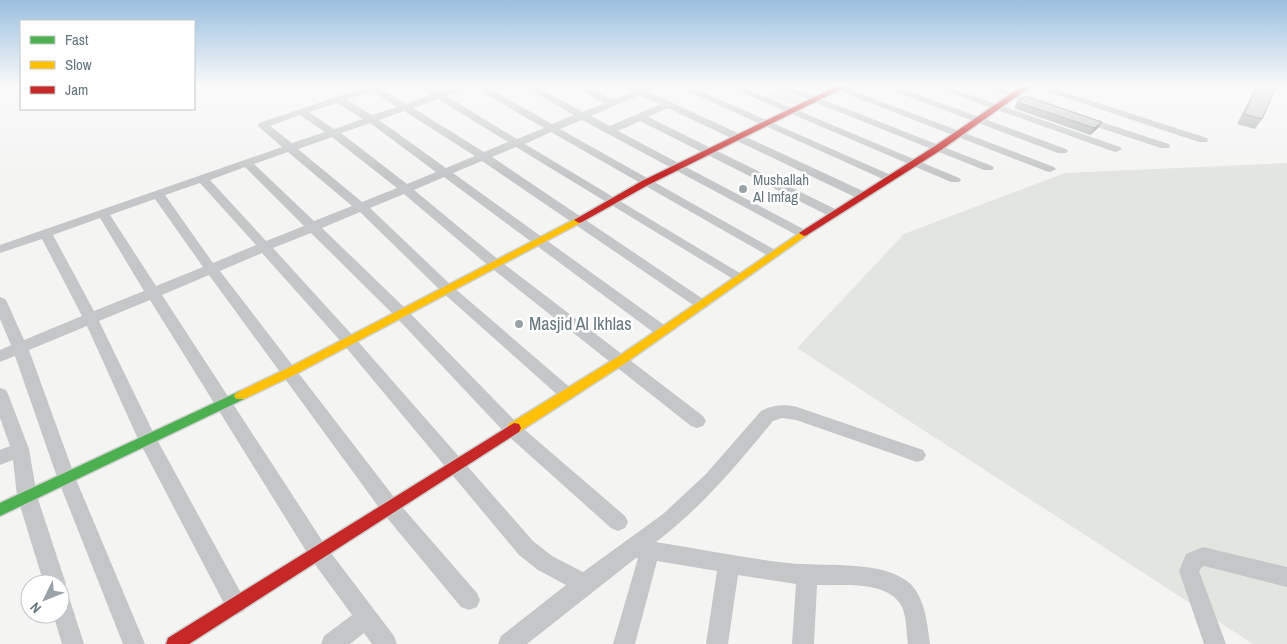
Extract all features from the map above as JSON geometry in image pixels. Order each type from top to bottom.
[{"type":"street","points":[[289,115],[263,125],[361,208],[448,289],[567,394]]},
{"type":"street","points":[[307,115],[334,133],[406,189],[495,264],[697,421]]},
{"type":"street","points":[[364,115],[662,331]]},
{"type":"street","points":[[0,248],[46,234],[383,115]]},
{"type":"street","points":[[418,115],[701,304]]},
{"type":"street","points":[[472,115],[738,278]]},
{"type":"street","points":[[528,115],[772,254]]},
{"type":"street","points":[[611,130],[644,115]]},
{"type":"street","points":[[691,115],[861,195]]},
{"type":"street","points":[[747,115],[889,178]]},
{"type":"street","points":[[0,510],[290,372],[578,221],[645,183],[710,153],[784,115]]},
{"type":"street","points":[[802,115],[955,180]]},
{"type":"street","points":[[853,115],[988,168]]},
{"type":"street","points":[[911,115],[1050,169]]},
{"type":"street","points":[[966,115],[1062,150]]},
{"type":"street","points":[[174,644],[620,361],[772,254],[987,115]]},
{"type":"street","points":[[1021,115],[1116,149]]},
{"type":"street","points":[[1125,115],[1203,140]]},
{"type":"street","points":[[0,356],[361,208],[516,142],[584,116],[802,234]]},
{"type":"street","points":[[640,117],[832,214]]},
{"type":"street","points":[[1077,117],[1165,146]]},
{"type":"street","points":[[247,163],[401,313],[512,429],[618,522]]},
{"type":"street","points":[[203,179],[349,342],[526,548],[545,563],[584,584]]},
{"type":"street","points":[[158,194],[211,269],[390,507],[469,600]]},
{"type":"street","points":[[103,214],[222,404],[318,552],[386,644]]},
{"type":"street","points":[[46,234],[91,319],[147,439],[236,604]]},
{"type":"street","points":[[0,302],[20,348],[66,477],[134,644]]},
{"type":"street","points":[[2,405],[20,449],[27,496],[52,574]]},
{"type":"street","points":[[509,644],[531,634],[584,584],[642,549],[713,480],[767,416],[774,412],[780,411],[797,414],[918,455]]},
{"type":"street","points":[[0,458],[20,449]]},
{"type":"street","points":[[642,549],[806,575],[882,580],[895,585],[904,592],[914,608],[919,644]]},
{"type":"street","points":[[624,644],[642,549]]},
{"type":"street","points":[[1215,644],[1189,571],[1193,561],[1203,556],[1286,579]]},
{"type":"street","points":[[717,644],[729,563]]},
{"type":"street","points":[[803,644],[806,575]]},
{"type":"street","points":[[332,644],[366,618]]},
{"type":"street","points":[[67,624],[73,644]]},
{"type":"shaded area","points":[[1287,163],[1287,644],[1253,644],[797,348],[904,234],[1065,173]]},
{"type":"building","points":[[1056,115],[1082,115],[1102,122],[1094,128]]},
{"type":"building","points":[[1248,115],[1264,115],[1262,119]]},
{"type":"traffic: fast","points":[[0,510],[240,396]]},
{"type":"traffic: slow","points":[[240,396],[290,372],[579,220]]},
{"type":"traffic: slow","points":[[514,428],[620,361],[804,233]]},
{"type":"traffic: jam","points":[[579,220],[645,183],[784,115]]},
{"type":"traffic: jam","points":[[804,233],[938,148],[986,115]]},
{"type":"traffic: jam","points":[[174,644],[514,428]]},
{"type":"place","name":"Mushallah Al Imfag","points":[[743,189]]},
{"type":"place","name":"Masjid Al Ikhlas","points":[[519,324]]}]
